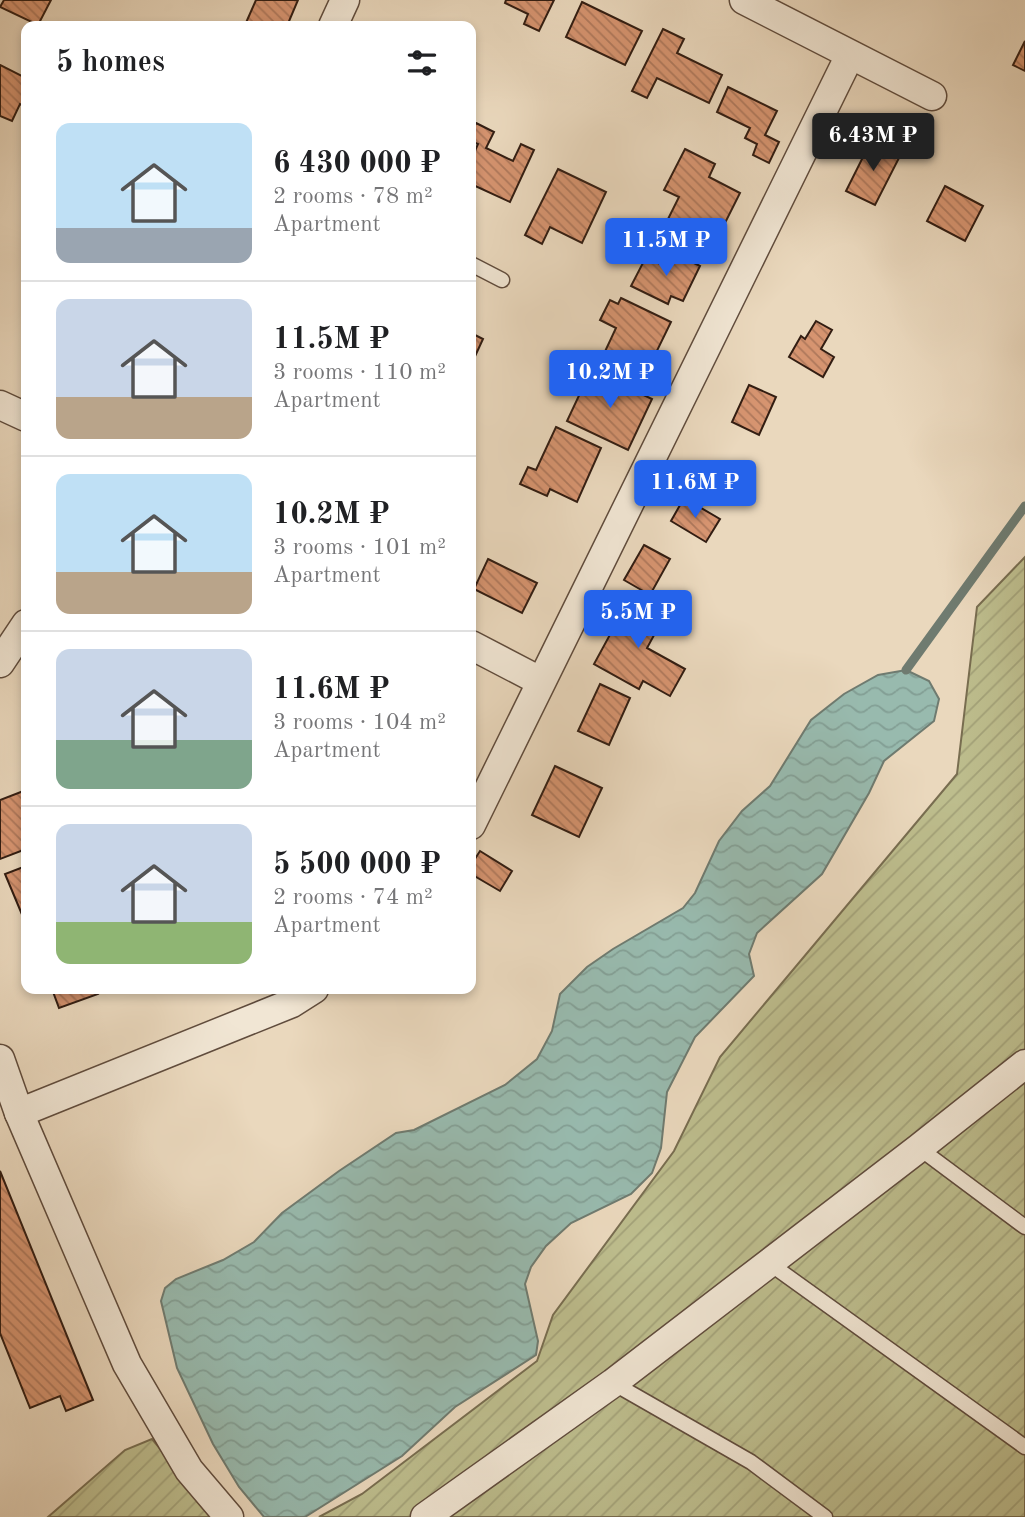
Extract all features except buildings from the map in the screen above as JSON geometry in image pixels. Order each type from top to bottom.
[{"type":"street","points":[[335,21],[345,0]]},
{"type":"street","points":[[744,0],[932,96]]},
{"type":"street","points":[[476,815],[850,55]]},
{"type":"street","points":[[0,405],[21,415]]},
{"type":"street","points":[[0,663],[21,638]]},
{"type":"street","points":[[476,648],[540,681]]},
{"type":"street","points":[[19,1112],[292,1003],[306,994]]},
{"type":"street","points":[[0,1059],[19,1112],[127,1364],[189,1470],[229,1517]]},
{"type":"street","points":[[425,1517],[613,1383],[1025,1065]]},
{"type":"lane","points":[[476,267],[502,280]]},
{"type":"lane","points":[[919,1149],[1025,1227]]},
{"type":"lane","points":[[769,1263],[1025,1447]]},
{"type":"lane","points":[[613,1383],[751,1462],[825,1517]]},
{"type":"green space","points":[[1025,557],[1025,1517],[319,1517],[362,1494],[537,1361],[553,1315],[674,1151],[720,1057],[957,774],[977,607]]},
{"type":"green space","points":[[152,1439],[217,1517],[48,1517],[125,1450]]},
{"type":"water","points":[[906,670],[929,681],[939,699],[934,721],[884,761],[869,793],[822,874],[757,933],[749,954],[754,976],[695,1037],[667,1092],[661,1148],[652,1173],[631,1194],[571,1223],[546,1246],[531,1267],[525,1284],[538,1341],[536,1355],[455,1407],[402,1456],[305,1517],[264,1517],[239,1487],[213,1444],[177,1368],[161,1301],[165,1288],[176,1279],[223,1260],[254,1242],[282,1213],[396,1133],[414,1130],[505,1085],[537,1059],[552,1031],[560,994],[587,967],[683,908],[695,893],[719,841],[742,811],[770,786],[811,720],[844,694],[878,675]]},
{"type":"waterway","points":[[906,670],[1025,506]]}]
